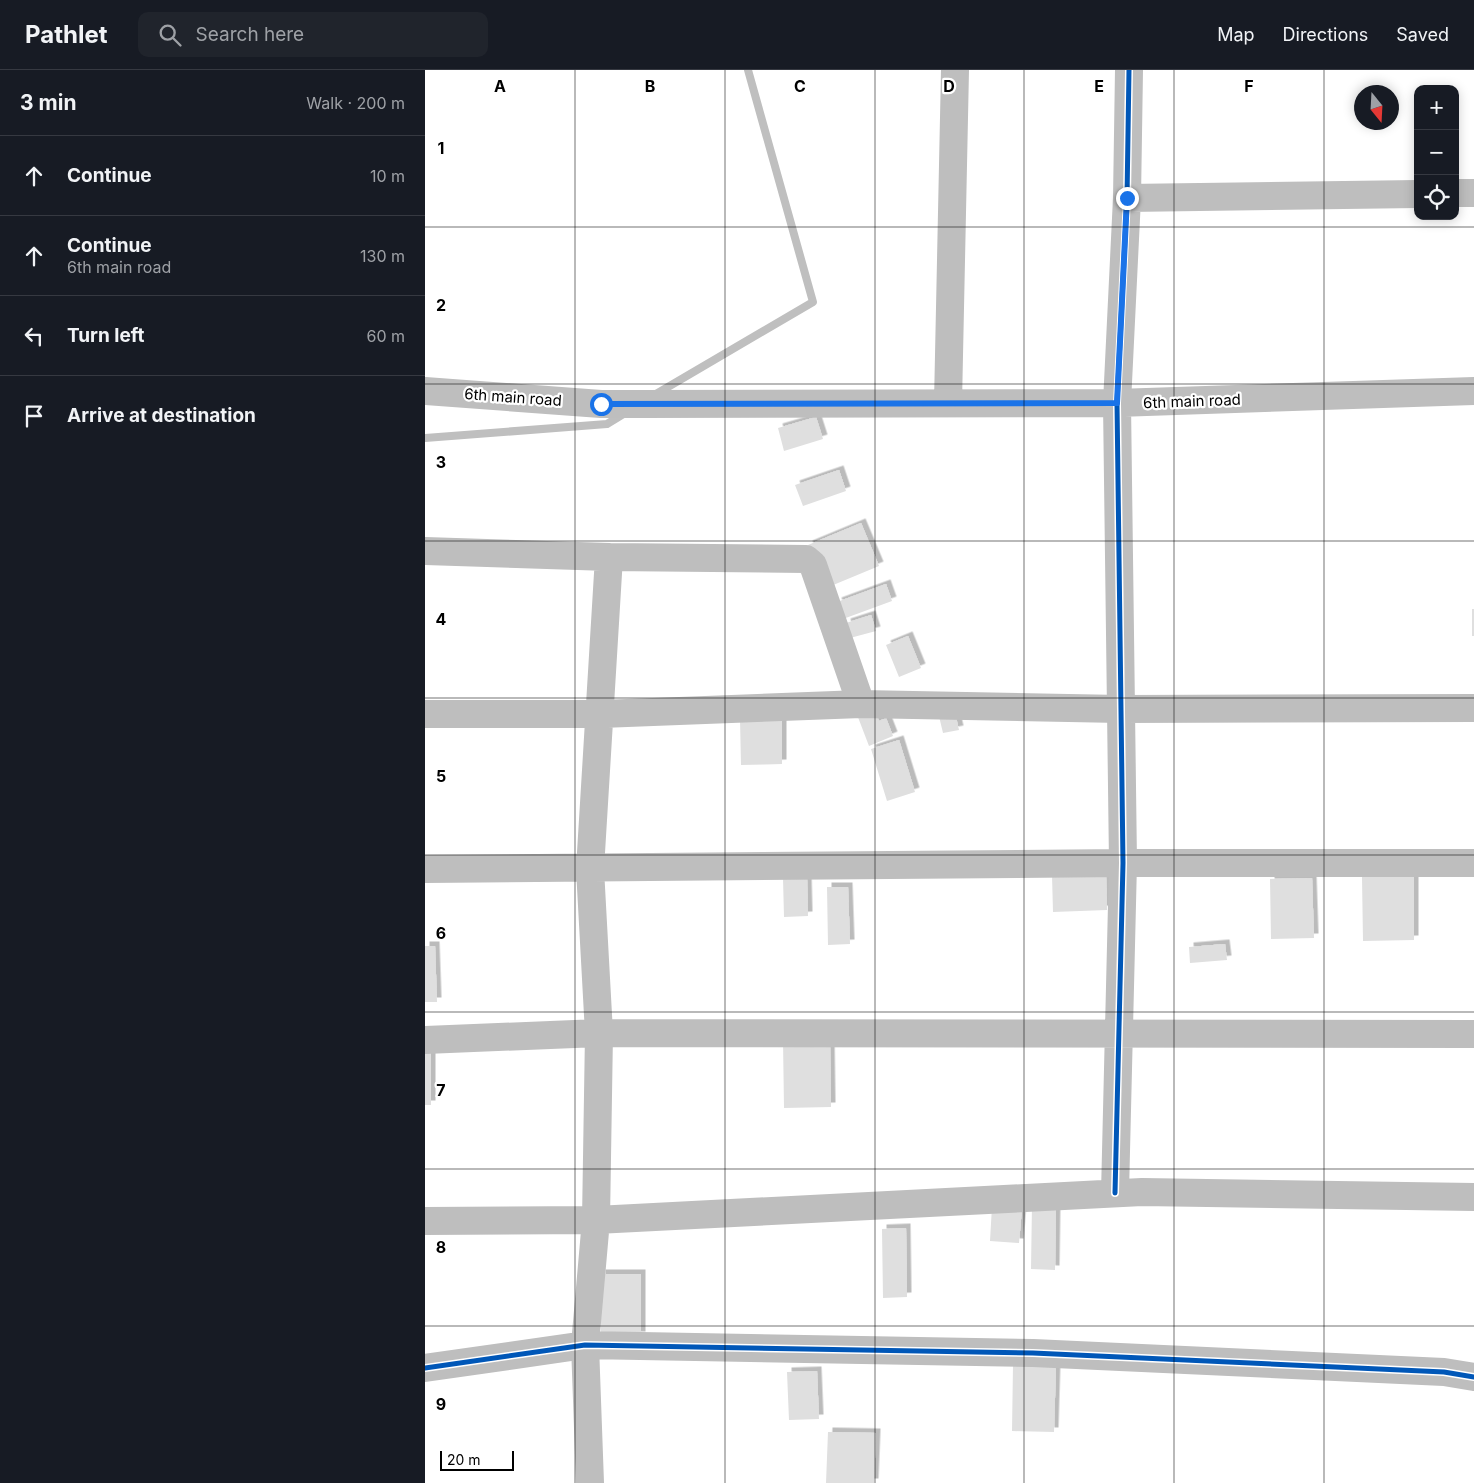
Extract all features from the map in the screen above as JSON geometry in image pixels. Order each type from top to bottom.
[{"type":"street","points":[[948,403],[955,70]]},
{"type":"street","points":[[1115,1193],[1123,863],[1117,403],[1127,198],[1129,70]]},
{"type":"street","points":[[1459,193],[1474,193]]},
{"type":"street","points":[[1127,198],[1414,194]]},
{"type":"street","name":"6th main road","points":[[425,390],[601,404],[1117,403],[1474,391]]},
{"type":"street","points":[[425,551],[609,557],[806,559],[813,565],[861,704]]},
{"type":"street","points":[[590,1483],[585,1345],[595,1220],[599,1034],[590,869],[601,714],[609,557]]},
{"type":"street","points":[[425,714],[601,714],[861,704],[1121,709],[1474,708]]},
{"type":"street","points":[[425,869],[1123,863],[1474,863]]},
{"type":"street","points":[[425,1040],[599,1034],[1119,1032],[1474,1034]]},
{"type":"street","points":[[425,1221],[595,1220],[1115,1193],[1474,1197]]},
{"type":"street","points":[[425,1368],[585,1345],[1033,1353],[1444,1372],[1474,1377]]},
{"type":"building","points":[[816,417],[823,439],[784,451],[778,428]]},
{"type":"building","points":[[839,470],[846,491],[803,506],[795,485]]},
{"type":"building","points":[[861,523],[879,566],[826,588],[808,545]]},
{"type":"building","points":[[886,584],[892,601],[843,619],[837,602]]},
{"type":"building","points":[[1472,609],[1474,609],[1474,636],[1472,636]]},
{"type":"building","points":[[871,615],[876,631],[850,638],[846,623]]},
{"type":"building","points":[[908,636],[921,668],[899,677],[886,645]]},
{"type":"building","points":[[873,706],[879,721],[886,718],[893,736],[869,746],[856,712]]},
{"type":"building","points":[[954,709],[959,730],[943,733],[938,712]]},
{"type":"building","points":[[782,718],[782,764],[741,765],[740,719]]},
{"type":"building","points":[[899,740],[915,792],[887,801],[871,749]]},
{"type":"building","points":[[1106,873],[1107,910],[1053,912],[1052,875]]},
{"type":"building","points":[[1414,876],[1414,940],[1363,941],[1362,877]]},
{"type":"building","points":[[807,877],[808,916],[784,917],[783,878]]},
{"type":"building","points":[[1312,878],[1314,938],[1271,939],[1270,879]]},
{"type":"building","points":[[827,887],[848,887],[850,944],[828,945]]},
{"type":"building","points":[[1225,944],[1227,960],[1190,963],[1189,947]]},
{"type":"building","points":[[425,946],[435,946],[437,1002],[425,1002]]},
{"type":"building","points":[[830,1039],[831,1107],[784,1108],[783,1040]]},
{"type":"building","points":[[425,1044],[431,1044],[431,1105],[425,1105]]},
{"type":"building","points":[[1032,1203],[1056,1204],[1055,1270],[1031,1269]]},
{"type":"building","points":[[992,1206],[1022,1208],[1019,1243],[990,1241]]},
{"type":"building","points":[[906,1228],[907,1297],[883,1298],[882,1229]]},
{"type":"building","points":[[601,1274],[641,1274],[641,1336],[601,1335]]},
{"type":"building","points":[[1013,1365],[1056,1365],[1054,1432],[1012,1431]]},
{"type":"building","points":[[817,1371],[819,1419],[789,1420],[787,1372]]},
{"type":"building","points":[[828,1432],[876,1433],[874,1483],[826,1483]]},
{"type":"waterway","points":[[656,394],[813,302],[748,70]]},
{"type":"waterway","points":[[425,438],[607,424],[625,413]]},
{"type":"cycle path","points":[[1115,1193],[1123,863],[1117,403],[1127,198],[1129,70]]},
{"type":"cycle path","points":[[425,1368],[585,1345],[1033,1353],[1444,1372],[1474,1377]]},
{"type":"route","points":[[601,404],[1117,403],[1127,198]]}]
